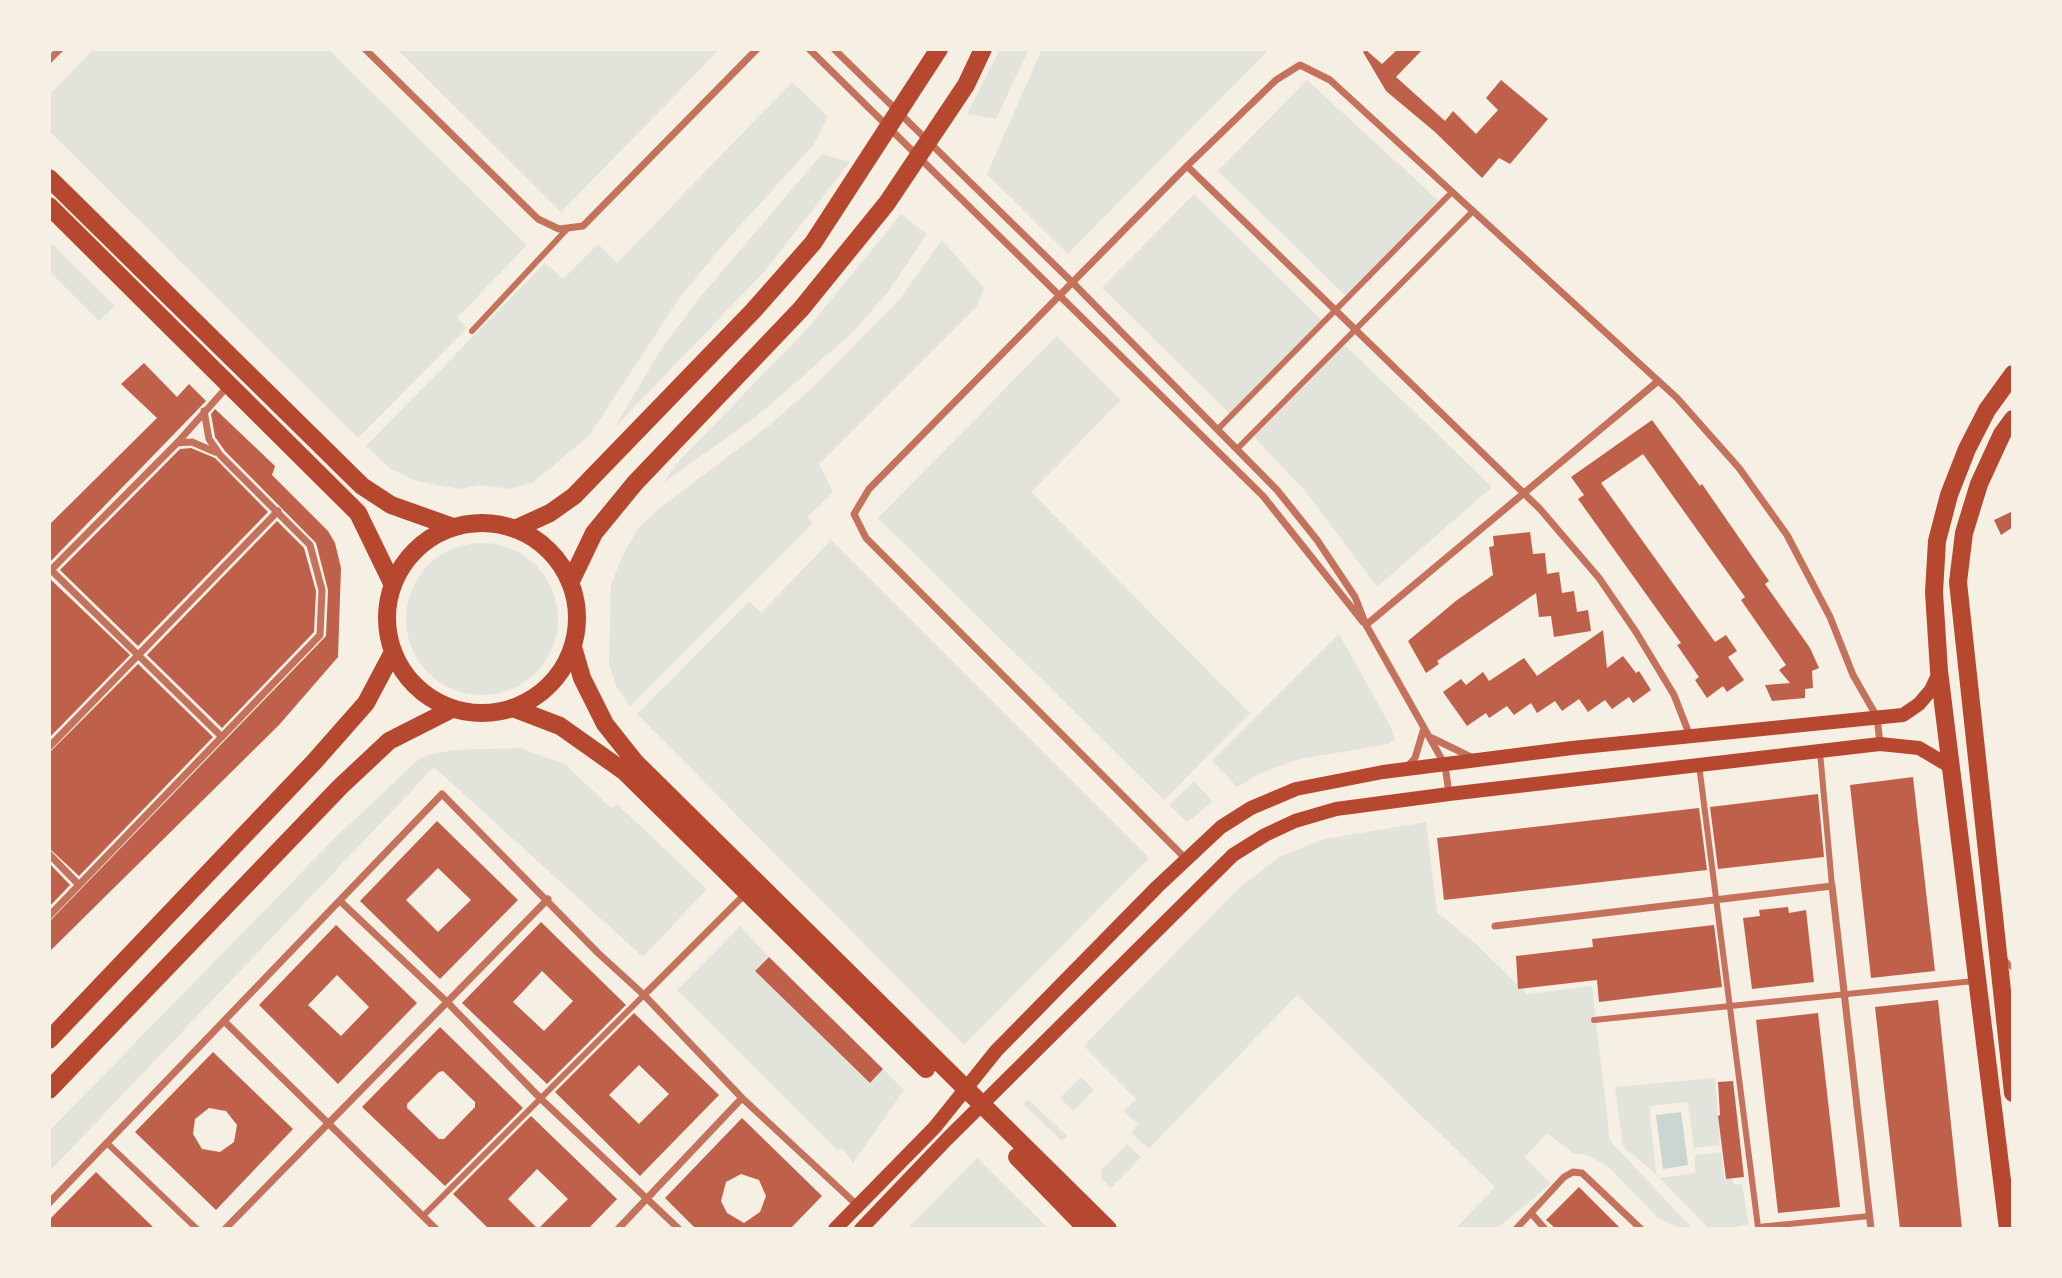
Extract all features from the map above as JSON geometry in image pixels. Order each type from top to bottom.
[{"type":"main road","points":[[516,529],[550,513],[573,496],[753,311],[813,243],[939,49]]},
{"type":"main road","points":[[570,583],[594,533],[635,483],[801,309],[887,203],[966,85],[983,49]]},
{"type":"main road","points":[[49,178],[362,486],[391,505],[453,527]]},
{"type":"main road","points":[[49,206],[358,513],[393,585]]},
{"type":"main road","points":[[2008,1229],[1939,671],[1934,592],[1937,541],[1967,449],[1987,410],[2013,374]]},
{"type":"main road","points":[[2013,419],[2002,434],[1979,484],[1964,533],[1958,582],[1993,930],[2013,1093]]},
{"type":"main road","points":[[484,522],[516,529],[539,541],[557,560],[570,583],[577,614],[573,647],[560,673],[539,694],[513,708],[482,713],[452,709],[426,695],[406,676],[393,652],[387,629],[387,607],[393,585],[407,560],[428,540],[453,527],[484,522]]},
{"type":"main road","points":[[573,647],[582,678],[605,724],[623,749],[977,1110],[1087,1229]]},
{"type":"main road","points":[[49,1040],[323,752],[366,703],[393,652]]},
{"type":"main road","points":[[835,1229],[935,1127],[996,1051],[1186,859],[1221,827],[1251,808],[1296,789],[1405,770],[1690,736],[1903,715],[1919,704],[1931,690],[1939,671]]},
{"type":"main road","points":[[513,708],[560,726],[625,772],[960,1093]]},
{"type":"main road","points":[[49,1090],[340,787],[389,741],[452,709]]},
{"type":"main road","points":[[867,1227],[977,1110],[1234,855],[1265,835],[1295,821],[1336,809],[1449,793],[1880,744],[1919,748],[1951,767]]},
{"type":"main road","points":[[977,1110],[1108,1229]]},
{"type":"street","points":[[49,60],[60,49]]},
{"type":"street","points":[[365,49],[538,219],[559,229],[583,226],[757,49]]},
{"type":"street","points":[[810,49],[1263,496],[1345,603],[1366,625]]},
{"type":"street","points":[[835,49],[1073,283],[1276,490],[1317,540],[1355,597],[1366,625],[1445,765],[1449,793]]},
{"type":"street","points":[[1186,859],[866,538],[854,513],[869,489],[1187,166],[1276,80],[1300,65],[1330,80],[1677,398],[1739,468],[1787,535],[1830,618],[1853,675],[1877,717],[1880,744]]},
{"type":"street","points":[[1187,166],[1524,492],[1599,578],[1674,695],[1690,736]]},
{"type":"street","points":[[1218,429],[1452,192]]},
{"type":"street","points":[[1237,449],[1473,211]]},
{"type":"street","points":[[472,331],[568,228]]},
{"type":"street","points":[[1366,625],[1657,382]]},
{"type":"street","points":[[222,737],[136,657],[50,571],[177,443],[228,385]]},
{"type":"street","points":[[49,916],[320,635],[323,590],[310,545],[220,454],[209,439],[204,411]]},
{"type":"street","points":[[177,443],[192,442],[220,454]]},
{"type":"street","points":[[49,747],[278,511]]},
{"type":"street","points":[[1405,770],[1415,758],[1424,727]]},
{"type":"street","points":[[1429,736],[1461,754],[1482,760]]},
{"type":"street","points":[[1819,750],[1871,1229]]},
{"type":"street","points":[[1699,765],[1758,1227],[1870,1216]]},
{"type":"street","points":[[49,1203],[442,794],[598,953],[645,995],[742,1098],[857,1205]]},
{"type":"street","points":[[49,854],[79,885]]},
{"type":"street","points":[[1494,926],[1832,886]]},
{"type":"street","points":[[423,1216],[748,892]]},
{"type":"street","points":[[225,1229],[548,900]]},
{"type":"street","points":[[340,901],[447,1002],[541,1099],[678,1229]]},
{"type":"street","points":[[1594,1020],[1979,981]]},
{"type":"street","points":[[49,1033],[92,995]]},
{"type":"street","points":[[223,1021],[436,1229]]},
{"type":"street","points":[[618,1229],[742,1098]]},
{"type":"street","points":[[108,1144],[197,1229]]},
{"type":"street","points":[[1516,1229],[1564,1177],[1573,1172],[1582,1173],[1641,1229]]},
{"type":"street","points":[[1531,1213],[1545,1229]]},
{"type":"lane","points":[[1993,930],[2004,958],[2013,969]]},
{"type":"shaded area","points":[[94,49],[328,49],[527,245],[457,318],[467,328],[358,438],[49,131],[49,95]]},
{"type":"shaded area","points":[[397,49],[720,49],[561,212]]},
{"type":"shaded area","points":[[1000,49],[1029,49],[996,119],[967,114]]},
{"type":"shaded area","points":[[1042,49],[1269,49],[1068,254],[987,174]]},
{"type":"shaded area","points":[[1307,80],[1439,201],[1346,296],[1218,171]]},
{"type":"shaded area","points":[[792,82],[828,117],[814,144],[728,239],[680,297],[589,436],[532,483],[510,489],[480,485],[459,489],[416,481],[391,469],[366,446],[545,263],[563,279],[598,244],[617,263]]},
{"type":"shaded area","points":[[822,154],[850,162],[764,272],[615,427],[661,349],[702,295]]},
{"type":"shaded area","points":[[1194,194],[1322,320],[1230,414],[1102,288]]},
{"type":"shaded area","points":[[901,214],[927,234],[887,293],[852,333],[756,417],[663,483],[679,461],[808,328]]},
{"type":"shaded area","points":[[942,240],[984,288],[977,306],[819,464],[833,492],[808,517],[813,523],[630,706],[616,686],[609,663],[611,585],[638,528],[657,510],[767,427],[812,388],[900,299]]},
{"type":"shaded area","points":[[49,241],[115,306],[99,321],[49,271]]},
{"type":"shaded area","points":[[1057,336],[1121,400],[1031,492],[1250,713],[1164,800],[878,518]]},
{"type":"shaded area","points":[[1345,345],[1492,487],[1377,587],[1305,491],[1254,437]]},
{"type":"shaded area","points":[[831,540],[1149,858],[964,1045],[637,714],[749,601],[761,613]]},
{"type":"shaded area","points":[[482,543],[511,549],[536,565],[552,590],[558,619],[552,648],[536,673],[511,689],[482,695],[453,689],[428,673],[412,648],[406,619],[412,590],[428,565],[453,549]]},
{"type":"shaded area","points":[[1339,634],[1392,729],[1394,740],[1389,744],[1300,759],[1261,773],[1237,787],[1212,761]]},
{"type":"shaded area","points":[[520,748],[565,764],[611,808],[617,804],[707,889],[643,957],[434,767],[49,1172],[49,1131],[338,835],[418,760],[426,755],[454,750]]},
{"type":"shaded area","points":[[1194,781],[1213,802],[1187,822],[1169,805]]},
{"type":"shaded area","points":[[1426,822],[1437,912],[1475,943],[1527,994],[1592,986],[1610,1141],[1693,1229],[1679,1228],[1657,1217],[1610,1168],[1590,1156],[1573,1153],[1547,1133],[1525,1157],[1551,1184],[1496,1229],[1455,1229],[1495,1187],[1297,995],[1149,1149],[1131,1133],[1138,1124],[1123,1111],[1136,1099],[1084,1046],[1240,887],[1279,857],[1324,839]]},
{"type":"shaded area","points":[[740,926],[769,957],[755,971],[870,1083],[883,1069],[904,1090],[853,1163],[842,1148],[837,1150],[677,990]]},
{"type":"shaded area","points":[[1081,1077],[1094,1090],[1073,1111],[1060,1098]]},
{"type":"shaded area","points":[[1715,1078],[1720,1145],[1694,1148],[1688,1102],[1649,1106],[1656,1174],[1623,1147],[1615,1087]]},
{"type":"shaded area","points":[[1028,1099],[1067,1136],[1062,1141],[1023,1104]]},
{"type":"shaded area","points":[[1681,1112],[1688,1165],[1663,1169],[1656,1115]]},
{"type":"shaded area","points":[[1127,1144],[1141,1157],[1111,1188],[1102,1179],[1101,1170]]},
{"type":"shaded area","points":[[1721,1152],[1724,1179],[1732,1179],[1734,1185],[1742,1184],[1749,1224],[1727,1229],[1709,1229],[1656,1174],[1661,1178],[1695,1173],[1695,1155]]},
{"type":"shaded area","points":[[977,1158],[1049,1229],[907,1229]]},
{"type":"building","points":[[1398,49],[1423,49],[1396,77],[1445,121],[1453,111],[1476,134],[1498,110],[1486,98],[1501,80],[1548,119],[1510,164],[1499,158],[1482,178],[1435,132],[1386,91],[1363,52],[1366,50],[1382,64]]},
{"type":"building","points":[[144,363],[177,397],[189,384],[206,401],[49,563],[49,525],[157,418],[121,384]]},
{"type":"building","points":[[215,409],[275,466],[272,475],[328,531],[335,543],[341,568],[338,657],[279,725],[49,952],[49,922],[326,636],[328,590],[316,543],[225,451],[215,437],[211,414]]},
{"type":"building","points":[[1652,420],[1700,486],[1702,484],[1769,581],[1765,584],[1810,648],[1819,668],[1812,671],[1813,688],[1805,689],[1805,698],[1772,701],[1765,685],[1790,683],[1779,670],[1786,665],[1741,600],[1745,597],[1643,454],[1601,483],[1715,642],[1726,635],[1737,651],[1728,657],[1744,680],[1727,692],[1723,686],[1707,698],[1695,680],[1699,677],[1677,645],[1681,643],[1578,499],[1584,495],[1571,477]]},
{"type":"building","points":[[191,448],[215,458],[268,512],[138,646],[60,570],[180,449]]},
{"type":"building","points":[[2013,511],[2013,527],[2001,535],[1994,520]]},
{"type":"building","points":[[277,521],[304,548],[316,591],[314,632],[222,728],[147,655]]},
{"type":"building","points":[[1530,532],[1533,554],[1545,553],[1547,574],[1559,572],[1562,593],[1574,591],[1577,612],[1588,610],[1591,631],[1554,637],[1551,616],[1539,617],[1536,593],[1437,661],[1439,664],[1426,673],[1408,641],[1457,600],[1493,575],[1489,547],[1494,546],[1493,536]]},
{"type":"building","points":[[49,578],[130,655],[49,738]]},
{"type":"building","points":[[1603,630],[1607,668],[1623,656],[1636,673],[1639,671],[1651,690],[1633,703],[1629,697],[1612,709],[1605,700],[1588,712],[1579,699],[1562,711],[1555,701],[1537,713],[1531,703],[1514,715],[1507,706],[1489,718],[1486,713],[1467,726],[1443,692],[1461,679],[1466,685],[1483,672],[1489,681],[1524,658],[1537,676]]},
{"type":"building","points":[[138,664],[213,737],[79,876],[49,848],[49,753]]},
{"type":"building","points":[[1913,777],[1935,971],[1871,978],[1850,785]]},
{"type":"building","points":[[1818,794],[1824,857],[1718,869],[1710,807]]},
{"type":"building","points":[[1699,808],[1707,870],[1444,900],[1437,838]]},
{"type":"building","points":[[437,821],[518,900],[440,979],[360,901]],"holes":[[[438,868],[471,900],[438,932],[406,900]]]},
{"type":"building","points":[[49,863],[70,885],[49,907]]},
{"type":"building","points":[[1788,907],[1789,913],[1806,910],[1814,982],[1752,989],[1743,918],[1760,916],[1759,910]]},
{"type":"building","points":[[541,922],[626,1005],[547,1084],[462,1003]],"holes":[[[542,971],[573,1001],[544,1031],[513,1002]]]},
{"type":"building","points":[[336,925],[417,1003],[338,1084],[259,1005]],"holes":[[[337,975],[369,1007],[341,1036],[308,1005]]]},
{"type":"building","points":[[1714,925],[1722,987],[1599,1002],[1597,980],[1518,989],[1516,956],[1593,947],[1592,939]]},
{"type":"building","points":[[769,957],[883,1069],[870,1083],[755,971]]},
{"type":"building","points":[[1938,1000],[1962,1229],[1900,1229],[1875,1007]]},
{"type":"building","points":[[634,1013],[719,1095],[640,1176],[555,1092]],"holes":[[[639,1065],[669,1094],[639,1124],[609,1095]]]},
{"type":"building","points":[[1818,1013],[1840,1207],[1778,1213],[1756,1020]]},
{"type":"building","points":[[440,1027],[523,1108],[445,1186],[362,1107]],"holes":[[[443,1071],[475,1102],[475,1107],[444,1139],[439,1139],[407,1108],[407,1104]]]},
{"type":"building","points":[[213,1052],[293,1129],[216,1210],[135,1132]],"holes":[[[209,1108],[226,1111],[237,1125],[234,1142],[220,1152],[202,1149],[193,1134],[195,1119]]]},
{"type":"building","points":[[1733,1081],[1744,1177],[1726,1179],[1718,1116],[1718,1082]]},
{"type":"building","points":[[531,1116],[617,1199],[588,1229],[538,1229],[489,1229],[453,1194]],"holes":[[[537,1169],[568,1199],[538,1229],[508,1199]]]},
{"type":"building","points":[[742,1118],[822,1196],[790,1229],[696,1229],[665,1198]],"holes":[[[741,1174],[759,1180],[766,1196],[760,1212],[744,1223],[727,1213],[721,1201],[726,1182]]]},
{"type":"building","points":[[96,1172],[155,1229],[49,1229],[49,1220]]},
{"type":"building","points":[[1579,1187],[1621,1229],[1556,1229],[1546,1220]]}]
